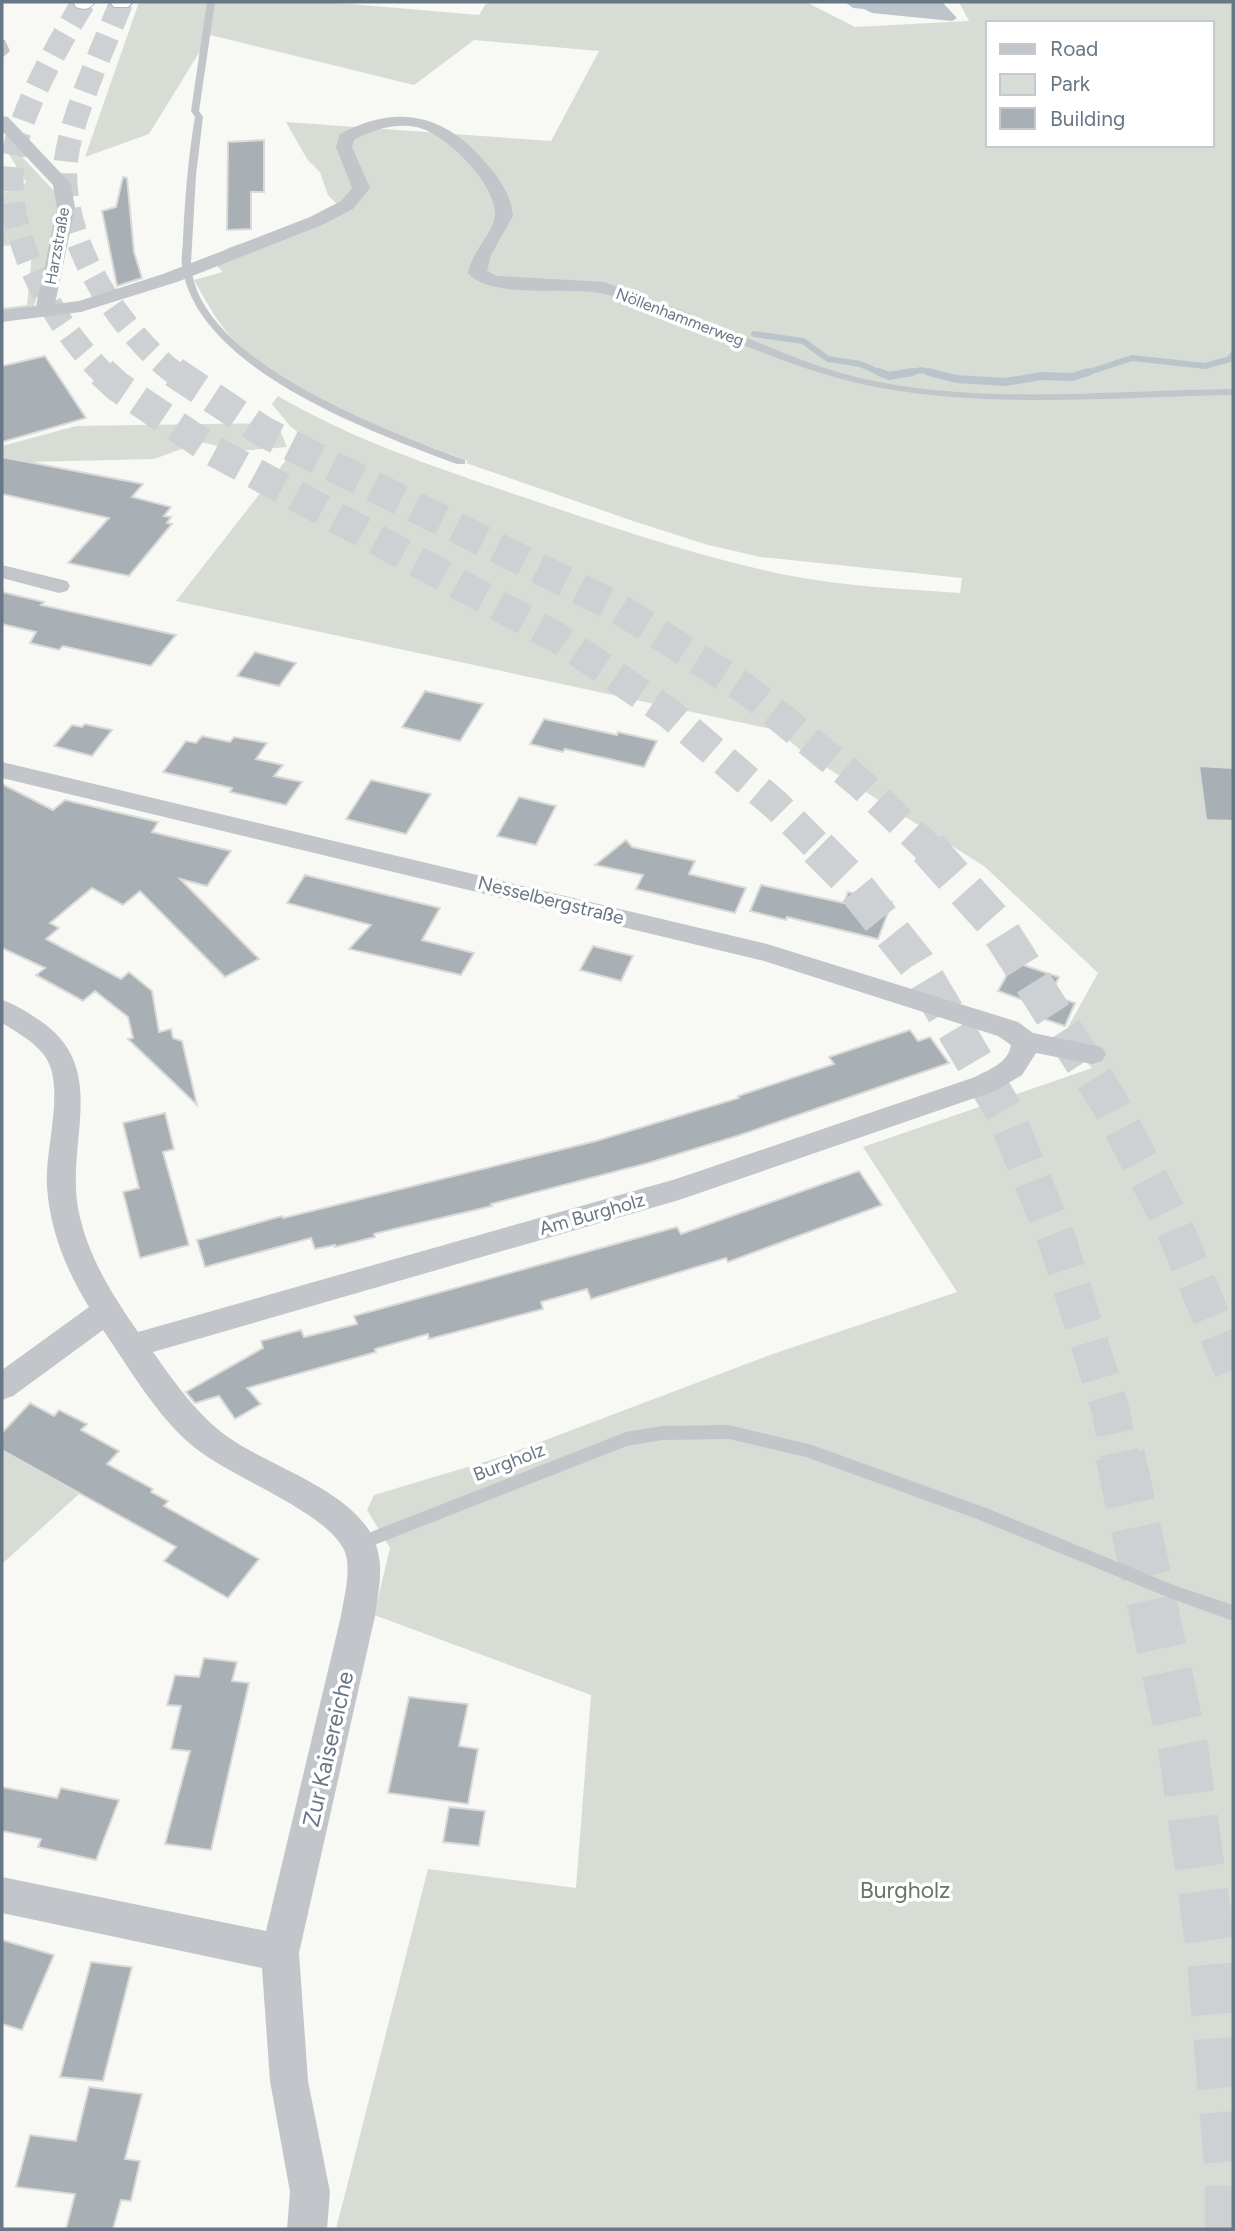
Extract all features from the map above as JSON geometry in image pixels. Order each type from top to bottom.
[{"type":"street","name":"Harzstraße","points":[[2,121],[62,184],[66,208],[44,312]]},
{"type":"street","name":"Nöllenhammerweg","points":[[2,316],[81,306],[187,271],[347,205],[361,188],[344,147],[346,138],[357,131],[385,123],[427,124],[448,138],[477,165],[502,196],[504,218],[478,258],[477,273],[493,281],[604,288],[684,318]]},
{"type":"street","points":[[2,572],[59,586]]},
{"type":"street","name":"Nesselbergstraße","points":[[2,770],[767,953],[1008,1029],[1025,1041],[1092,1054]]},
{"type":"street","points":[[2,1010],[47,1040],[61,1058],[66,1078],[60,1162],[62,1211],[77,1258],[106,1311],[177,1408],[204,1437],[232,1458],[311,1501],[344,1523],[359,1544]]},
{"type":"street","name":"Am Burgholz","points":[[132,1346],[679,1189],[985,1084],[1017,1066],[1024,1055],[1025,1041]]},
{"type":"street","points":[[2,1387],[106,1311]]},
{"type":"street","name":"Zur Kaisereiche","points":[[307,2229],[310,2192],[289,2081],[280,1953],[359,1616],[362,1582],[359,1544]]},
{"type":"street","points":[[2,1895],[280,1953]]},
{"type":"lane","points":[[211,2],[195,111],[199,117],[191,165],[187,271],[194,293],[224,335],[254,361],[314,401],[369,427],[461,462]]},
{"type":"lane","points":[[2,42],[6,51],[2,56]]},
{"type":"lane","name":"Nöllenhammerweg","points":[[684,318],[811,366],[885,386],[998,397],[1233,391]]},
{"type":"lane","name":"Burgholz","points":[[359,1544],[626,1439],[662,1433],[729,1432],[806,1450],[983,1514],[1173,1592],[1233,1613]]},
{"type":"green space","name":"Burgholz","points":[[139,2],[327,2],[479,15],[487,2],[806,2],[855,27],[969,21],[959,2],[1233,2],[1233,2229],[336,2229],[428,1869],[576,1888],[591,1695],[374,1615],[390,1548],[367,1510],[374,1495],[501,1457],[770,1355],[957,1292],[863,1147],[1092,1068],[1063,1036],[1098,973],[984,866],[808,756],[776,730],[176,601],[304,437],[290,426],[272,404],[278,396],[335,426],[425,463],[684,549],[807,579],[960,593],[962,578],[761,557],[708,545],[466,463],[468,461],[376,426],[316,398],[261,363],[236,342],[218,320],[194,280],[223,272],[214,263],[228,248],[307,221],[337,204],[328,195],[320,172],[307,159],[286,122],[551,141],[599,51],[474,40],[414,85],[210,35],[149,134],[85,157]]},
{"type":"green space","points":[[2,143],[9,143],[56,193],[60,205],[34,307],[2,312],[2,308],[27,305],[33,243],[2,246],[2,193],[20,189],[26,182]]},
{"type":"green space","points":[[277,423],[287,447],[238,451],[201,442],[154,459],[27,462],[2,470],[2,446],[76,426]]},
{"type":"green space","points":[[2,1450],[79,1494],[2,1564]]},
{"type":"shaded area","points":[[845,2],[942,2],[957,18],[952,21],[872,13],[853,8]]},
{"type":"building","points":[[264,140],[264,192],[251,192],[251,229],[227,230],[228,142]]},
{"type":"building","points":[[123,177],[127,178],[134,252],[142,278],[117,286],[102,211],[116,207]]},
{"type":"building","points":[[45,356],[86,418],[2,442],[2,366]]},
{"type":"building","points":[[2,457],[143,484],[132,497],[171,507],[164,516],[171,517],[167,523],[172,524],[129,576],[68,563],[109,518],[2,494]]},
{"type":"building","points":[[2,592],[44,602],[41,605],[176,635],[151,666],[63,646],[59,650],[30,643],[36,632],[2,624]]},
{"type":"building","points":[[255,652],[296,663],[279,686],[237,676]]},
{"type":"building","points":[[425,691],[483,704],[460,741],[402,727]]},
{"type":"building","points":[[544,719],[657,741],[644,767],[565,749],[563,752],[530,744]]},
{"type":"building","points":[[85,724],[112,730],[92,756],[54,746],[72,725],[82,727]]},
{"type":"building","points":[[202,736],[230,742],[234,737],[267,743],[256,759],[283,765],[274,776],[302,782],[286,805],[230,792],[232,788],[163,772],[186,741],[196,743]]},
{"type":"building","points":[[1199,766],[1233,768],[1233,821],[1206,820]]},
{"type":"building","points":[[371,780],[431,794],[406,834],[346,819]]},
{"type":"building","points":[[2,784],[53,810],[65,800],[158,822],[152,832],[231,851],[207,886],[180,879],[259,959],[225,977],[140,891],[123,905],[92,888],[50,923],[59,928],[46,939],[121,979],[129,972],[152,991],[159,1032],[171,1029],[173,1038],[182,1041],[197,1105],[128,1039],[133,1038],[128,1017],[95,991],[83,1001],[36,975],[45,968],[2,948]]},
{"type":"building","points":[[519,797],[556,806],[536,845],[497,836]]},
{"type":"building","points":[[626,840],[632,847],[695,861],[689,874],[746,888],[735,913],[636,889],[643,875],[595,865]]},
{"type":"building","points":[[305,875],[440,908],[422,940],[474,953],[461,975],[349,949],[371,925],[287,903]]},
{"type":"building","points":[[761,885],[844,903],[848,892],[892,902],[878,939],[750,911]]},
{"type":"building","points":[[593,946],[633,956],[621,981],[580,970]]},
{"type":"building","points":[[1014,962],[1059,977],[1050,995],[1075,1003],[1065,1026],[1032,1015],[1037,1005],[998,991]]},
{"type":"building","points":[[910,1030],[918,1041],[930,1037],[949,1063],[737,1136],[648,1163],[491,1204],[492,1206],[374,1234],[375,1237],[335,1247],[315,1249],[311,1238],[205,1267],[197,1240],[282,1216],[283,1218],[596,1141],[739,1098],[738,1096],[834,1064],[829,1057]]},
{"type":"building","points":[[165,1113],[174,1149],[163,1152],[189,1245],[140,1258],[123,1192],[139,1188],[123,1123]]},
{"type":"building","points":[[859,1171],[882,1205],[728,1262],[726,1258],[591,1299],[587,1289],[541,1302],[543,1309],[429,1339],[428,1334],[375,1349],[376,1352],[247,1388],[261,1404],[235,1419],[219,1396],[195,1403],[186,1392],[263,1348],[261,1341],[301,1330],[304,1337],[357,1324],[354,1316],[677,1227],[681,1234]]},
{"type":"building","points":[[30,1403],[54,1416],[59,1410],[87,1424],[81,1430],[119,1451],[107,1464],[153,1489],[151,1492],[168,1501],[164,1506],[259,1559],[228,1598],[164,1561],[176,1547],[2,1450],[2,1433]]},
{"type":"building","points":[[204,1658],[237,1662],[232,1681],[249,1683],[211,1850],[165,1844],[190,1751],[171,1749],[181,1706],[167,1705],[175,1675],[199,1677]]},
{"type":"building","points":[[409,1697],[468,1704],[459,1746],[478,1749],[468,1804],[388,1793]]},
{"type":"building","points":[[2,1787],[57,1798],[61,1788],[119,1800],[96,1860],[38,1847],[41,1839],[2,1831]]},
{"type":"building","points":[[449,1807],[485,1811],[479,1846],[443,1842]]},
{"type":"building","points":[[2,1940],[54,1955],[22,2030],[2,2024]]},
{"type":"building","points":[[91,1962],[132,1967],[103,2081],[60,2077]]},
{"type":"building","points":[[89,2087],[142,2094],[125,2159],[140,2161],[131,2201],[121,2200],[113,2229],[66,2229],[75,2194],[16,2187],[30,2135],[76,2141]]},
{"type":"waterway","points":[[754,334],[803,341],[828,359],[860,364],[883,374]]},
{"type":"waterway","points":[[1083,374],[1132,358],[1205,366],[1230,359],[1233,354]]},
{"type":"waterway","points":[[912,372],[922,370],[935,374]]},
{"type":"waterway","points":[[879,372],[889,376],[912,372]]},
{"type":"waterway","points":[[902,374],[912,372]]},
{"type":"waterway","points":[[929,372],[956,379],[1005,382],[1042,376],[1072,377],[1088,372]]},
{"type":"tunnel","points":[[83,3],[53,56],[25,116],[14,153],[12,182],[22,243],[34,273],[66,328],[103,373]]},
{"type":"tunnel","points":[[121,3],[86,89],[71,135],[65,175],[68,206],[81,249],[109,301],[145,346],[176,374]]},
{"type":"tunnel","points":[[174,372],[264,432],[618,608],[747,690],[860,783],[928,848]]},
{"type":"tunnel","points":[[103,373],[117,386],[210,449],[558,638],[669,713],[777,806],[820,849]]},
{"type":"tunnel","points":[[818,848],[848,878],[916,963],[1004,1111],[1058,1243],[1110,1409],[1120,1457]]},
{"type":"tunnel","points":[[928,848],[995,923],[1109,1102],[1174,1227],[1233,1370]]},
{"type":"tunnel","points":[[1120,1455],[1183,1747],[1211,1950],[1230,2178],[1230,2229]]}]
